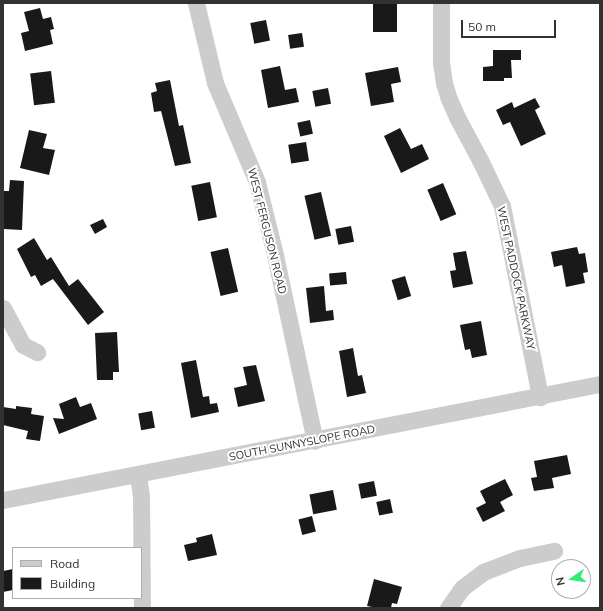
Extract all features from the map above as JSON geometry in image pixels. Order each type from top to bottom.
[{"type":"street","name":"WEST FERGUSON ROAD","points":[[196,3],[215,83],[257,182],[275,255],[315,441]]},
{"type":"street","name":"WEST PADDOCK PARKWAY","points":[[441,3],[441,62],[444,83],[458,120],[480,160],[502,206],[540,397]]},
{"type":"street","points":[[3,308],[23,345],[37,352]]},
{"type":"street","name":"SOUTH SUNNYSLOPE ROAD","points":[[3,500],[315,441],[600,384]]},
{"type":"street","points":[[138,475],[141,497],[141,547]]},
{"type":"street","points":[[448,608],[462,588],[483,572],[520,558],[554,551]]},
{"type":"building","points":[[373,3],[397,3],[397,32],[373,32]]},
{"type":"building","points":[[40,8],[43,19],[51,17],[54,29],[50,30],[53,44],[25,51],[21,33],[29,31],[24,12]]},
{"type":"building","points":[[266,20],[270,41],[254,44],[250,23]]},
{"type":"building","points":[[302,33],[304,47],[290,49],[288,35]]},
{"type":"building","points":[[493,50],[521,50],[521,60],[511,60],[512,78],[504,78],[504,81],[483,81],[483,67],[493,66]]},
{"type":"building","points":[[280,66],[285,90],[296,88],[299,102],[268,108],[261,70]]},
{"type":"building","points":[[398,67],[401,82],[391,84],[394,102],[371,106],[365,73]]},
{"type":"building","points":[[51,71],[55,103],[34,105],[30,74]]},
{"type":"building","points":[[170,80],[179,126],[183,125],[191,163],[175,166],[161,111],[154,112],[151,93],[157,91],[155,83]]},
{"type":"building","points":[[328,88],[331,104],[315,107],[312,91]]},
{"type":"building","points":[[535,98],[540,107],[535,110],[546,134],[521,146],[510,122],[503,125],[496,110],[512,102],[514,108]]},
{"type":"building","points":[[310,120],[313,134],[300,136],[297,123]]},
{"type":"building","points":[[400,128],[411,149],[422,144],[429,159],[401,173],[384,136]]},
{"type":"building","points":[[29,130],[47,134],[43,148],[55,150],[49,175],[20,168]]},
{"type":"building","points":[[306,142],[309,161],[291,164],[288,145]]},
{"type":"building","points":[[10,180],[24,181],[22,230],[3,229],[3,191],[9,191]]},
{"type":"building","points":[[210,182],[217,217],[198,221],[191,186]]},
{"type":"building","points":[[443,183],[456,214],[441,221],[427,190]]},
{"type":"building","points":[[321,192],[331,236],[315,240],[304,196]]},
{"type":"building","points":[[103,219],[107,227],[95,234],[90,225]]},
{"type":"building","points":[[351,226],[354,242],[338,245],[335,229]]},
{"type":"building","points":[[34,238],[47,260],[51,257],[69,286],[78,279],[104,312],[88,325],[53,279],[41,286],[35,275],[31,277],[17,249]]},
{"type":"building","points":[[577,247],[579,254],[585,253],[588,272],[583,273],[585,283],[566,287],[562,265],[554,267],[551,252]]},
{"type":"building","points":[[228,248],[238,292],[221,296],[210,252]]},
{"type":"building","points":[[466,251],[473,284],[453,288],[450,271],[456,270],[453,253]]},
{"type":"building","points":[[346,272],[347,284],[330,285],[329,273]]},
{"type":"building","points":[[405,276],[411,296],[398,300],[392,280]]},
{"type":"building","points":[[324,286],[326,311],[333,310],[334,320],[310,323],[306,288]]},
{"type":"building","points":[[481,321],[487,355],[472,358],[470,349],[465,350],[460,325]]},
{"type":"building","points":[[117,332],[119,372],[113,372],[113,380],[97,380],[95,333]]},
{"type":"building","points":[[353,348],[358,376],[362,375],[366,393],[347,397],[339,351]]},
{"type":"building","points":[[196,360],[203,397],[209,396],[210,404],[217,403],[219,412],[191,418],[181,363]]},
{"type":"building","points":[[256,365],[265,401],[238,407],[234,388],[247,385],[243,367]]},
{"type":"building","points":[[76,397],[80,407],[91,403],[97,419],[59,434],[53,418],[64,419],[59,404]]},
{"type":"building","points":[[16,406],[32,408],[31,414],[44,416],[40,441],[26,439],[28,431],[3,425],[3,407],[16,409]]},
{"type":"building","points":[[152,411],[155,428],[141,430],[138,413]]},
{"type":"building","points":[[567,455],[571,474],[552,478],[554,488],[534,491],[531,478],[537,477],[534,461]]},
{"type":"building","points":[[505,479],[513,495],[500,502],[505,511],[483,522],[476,508],[486,503],[480,491]]},
{"type":"building","points":[[374,481],[377,496],[361,499],[358,484]]},
{"type":"building","points":[[333,490],[337,510],[313,514],[309,495]]},
{"type":"building","points":[[390,499],[393,513],[379,516],[376,502]]},
{"type":"building","points":[[312,516],[316,532],[302,535],[298,519]]},
{"type":"building","points":[[212,534],[217,555],[188,561],[184,545],[197,542],[196,538]]},
{"type":"building","points":[[12,569],[12,590],[3,592],[3,571]]},
{"type":"building","points":[[374,579],[402,587],[397,604],[392,603],[391,608],[367,606]]}]
